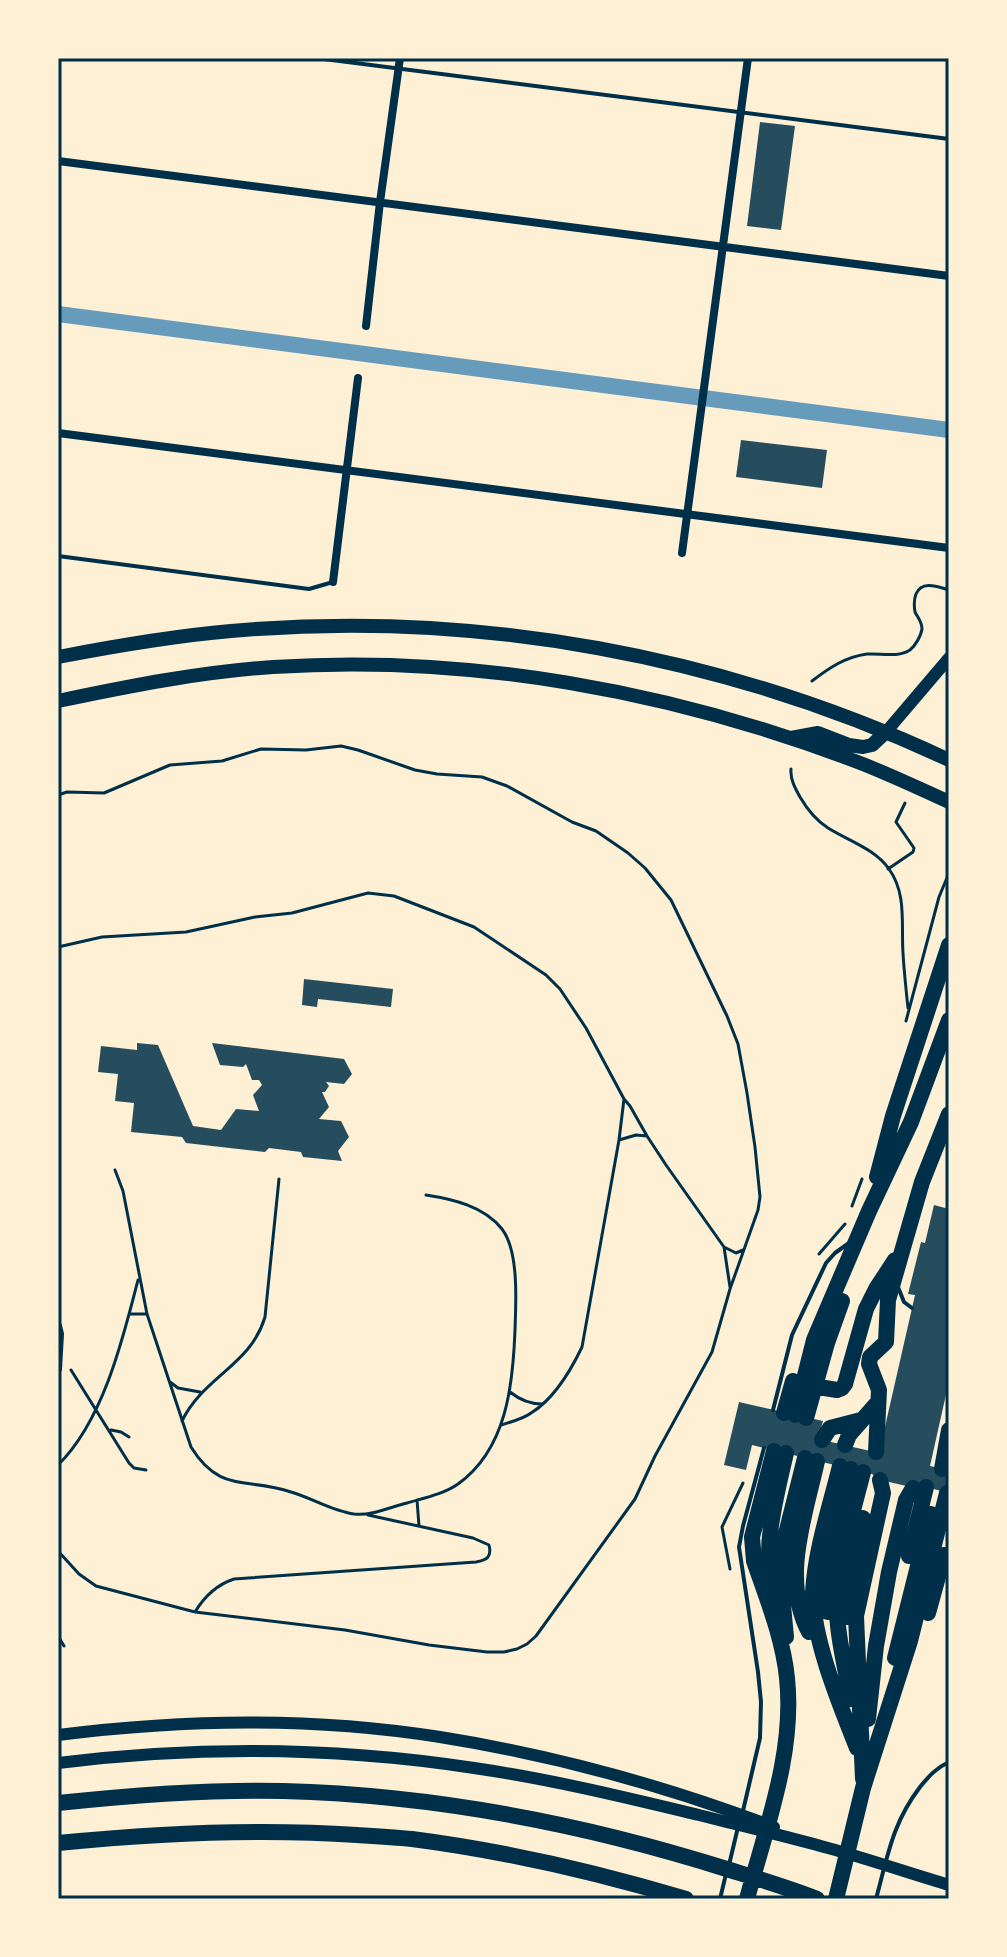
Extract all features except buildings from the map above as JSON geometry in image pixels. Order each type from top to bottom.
[{"type":"highway","points":[[869,1211],[893,1116],[949,945]]},
{"type":"highway","points":[[795,1415],[809,1386],[806,1336],[830,1286],[849,1260],[911,1122],[949,1020]]},
{"type":"highway","points":[[850,1446],[859,1438],[878,1402],[879,1390],[869,1364],[870,1357],[886,1342],[886,1310],[922,1182],[946,1120]]},
{"type":"highway","points":[[809,1386],[837,1390],[845,1384],[866,1309],[903,1248]]},
{"type":"highway","points":[[795,1415],[827,1343],[846,1289],[849,1260]]},
{"type":"highway","points":[[850,1446],[878,1402]]},
{"type":"highway","points":[[850,1446],[839,1435],[865,1424]]},
{"type":"highway","points":[[937,1468],[949,1435]]},
{"type":"highway","points":[[787,1677],[770,1583],[768,1539],[771,1518],[823,1463]]},
{"type":"highway","points":[[823,1463],[802,1531],[795,1580],[797,1602],[828,1693],[847,1721]]},
{"type":"highway","points":[[781,1645],[754,1561],[752,1537],[823,1463]]},
{"type":"highway","points":[[823,1463],[844,1553],[837,1596],[838,1616],[861,1760]]},
{"type":"highway","points":[[747,1899],[780,1776],[789,1715],[781,1563],[784,1539],[823,1463]]},
{"type":"highway","points":[[823,1463],[813,1596],[815,1616],[828,1670],[861,1760]]},
{"type":"highway","points":[[823,1463],[883,1493],[856,1616],[862,1794]]},
{"type":"highway","points":[[836,1899],[862,1794],[914,1627],[931,1489],[906,1500],[876,1646],[861,1760]]},
{"type":"highway","points":[[887,1719],[913,1665],[949,1531]]},
{"type":"highway","points":[[58,1803],[135,1795],[281,1791],[430,1801],[517,1815],[625,1839],[678,1853],[817,1899]]},
{"type":"highway","points":[[58,1843],[142,1835],[275,1831],[410,1839],[563,1865],[686,1899]]},
{"type":"main road","points":[[58,657],[126,644],[231,631],[295,627],[437,628],[495,634],[590,647],[734,679],[886,732],[949,760]]},
{"type":"main road","points":[[791,738],[818,733],[849,745],[872,745],[949,658]]},
{"type":"main road","points":[[58,701],[149,682],[273,667],[445,668],[544,679],[677,705],[791,738],[857,762],[949,802]]},
{"type":"main road","points":[[58,1735],[141,1727],[287,1724],[437,1736],[549,1758],[630,1780],[728,1810],[829,1848]]},
{"type":"main road","points":[[58,1763],[218,1752],[308,1753],[414,1760],[475,1768],[634,1799],[829,1848],[949,1885]]},
{"type":"street","points":[[366,326],[400,58]]},
{"type":"street","points":[[682,553],[748,58]]},
{"type":"street","points":[[58,161],[949,276]]},
{"type":"street","points":[[333,582],[358,378]]},
{"type":"street","points":[[58,433],[949,548]]},
{"type":"street","points":[[58,1326],[59,1365]]},
{"type":"lane","points":[[316,58],[949,139]]},
{"type":"lane","points":[[58,556],[309,589],[333,582]]},
{"type":"lane","points":[[795,1415],[792,1335],[826,1263],[858,1238]]},
{"type":"lane","points":[[896,1277],[904,1302],[912,1308]]},
{"type":"lane","points":[[720,1899],[760,1738],[760,1689],[739,1547],[743,1526],[823,1463]]},
{"type":"lane","points":[[876,1899],[895,1829],[908,1804],[930,1775],[949,1762]]},
{"type":"path","points":[[812,681],[842,661],[867,654],[899,654],[909,650],[922,630],[914,610],[914,597],[919,589],[928,585],[949,590]]},
{"type":"path","points":[[58,795],[67,792],[104,793],[170,765],[222,761],[261,749],[306,750],[341,746],[415,770],[495,781],[613,840],[645,868],[671,900],[738,1044],[760,1197],[712,1352],[635,1499],[536,1636],[527,1644],[504,1652],[487,1652],[345,1630],[195,1612],[96,1586],[79,1574],[58,1551]]},
{"type":"path","points":[[791,769],[795,788],[812,815],[826,827],[873,854],[888,869],[896,884],[902,903],[902,951],[909,1011]]},
{"type":"path","points":[[888,869],[913,852],[914,848],[896,822],[905,803]]},
{"type":"path","points":[[904,1026],[939,897],[949,873]]},
{"type":"path","points":[[58,947],[102,937],[186,932],[255,917],[292,913],[368,893],[394,896],[474,927],[546,975],[560,989],[586,1028],[647,1136],[724,1247],[730,1289]]},
{"type":"path","points":[[501,1425],[530,1414],[542,1404],[573,1365],[582,1347],[624,1099]]},
{"type":"path","points":[[619,1140],[636,1135],[647,1136]]},
{"type":"path","points":[[851,1210],[864,1169]]},
{"type":"path","points":[[115,1170],[123,1191],[147,1314],[191,1447],[211,1472],[230,1481],[286,1490],[338,1511],[366,1514],[482,1541],[489,1545],[491,1552],[485,1561],[476,1562],[234,1579],[224,1582],[205,1597],[195,1612]]},
{"type":"path","points":[[182,1421],[200,1392],[245,1354],[261,1328],[265,1317],[279,1179]]},
{"type":"path","points":[[366,1514],[456,1485],[483,1457],[501,1425],[510,1392],[516,1310],[509,1240],[494,1221],[477,1210],[453,1199],[426,1195]]},
{"type":"path","points":[[814,1264],[820,1250],[845,1224]]},
{"type":"path","points":[[724,1247],[736,1253],[745,1250]]},
{"type":"path","points":[[58,1465],[82,1435],[96,1410],[139,1277]]},
{"type":"path","points":[[129,1314],[147,1314]]},
{"type":"path","points":[[59,1365],[68,1365],[129,1463],[134,1468],[146,1470]]},
{"type":"path","points":[[169,1381],[178,1388],[200,1392]]},
{"type":"path","points":[[510,1392],[532,1404],[542,1404]]},
{"type":"path","points":[[110,1430],[129,1437]]},
{"type":"path","points":[[730,1569],[722,1527],[747,1473]]},
{"type":"path","points":[[417,1500],[419,1526]]},
{"type":"path","points":[[58,1636],[64,1646]]},
{"type":"waterway","points":[[58,314],[949,430]]}]
